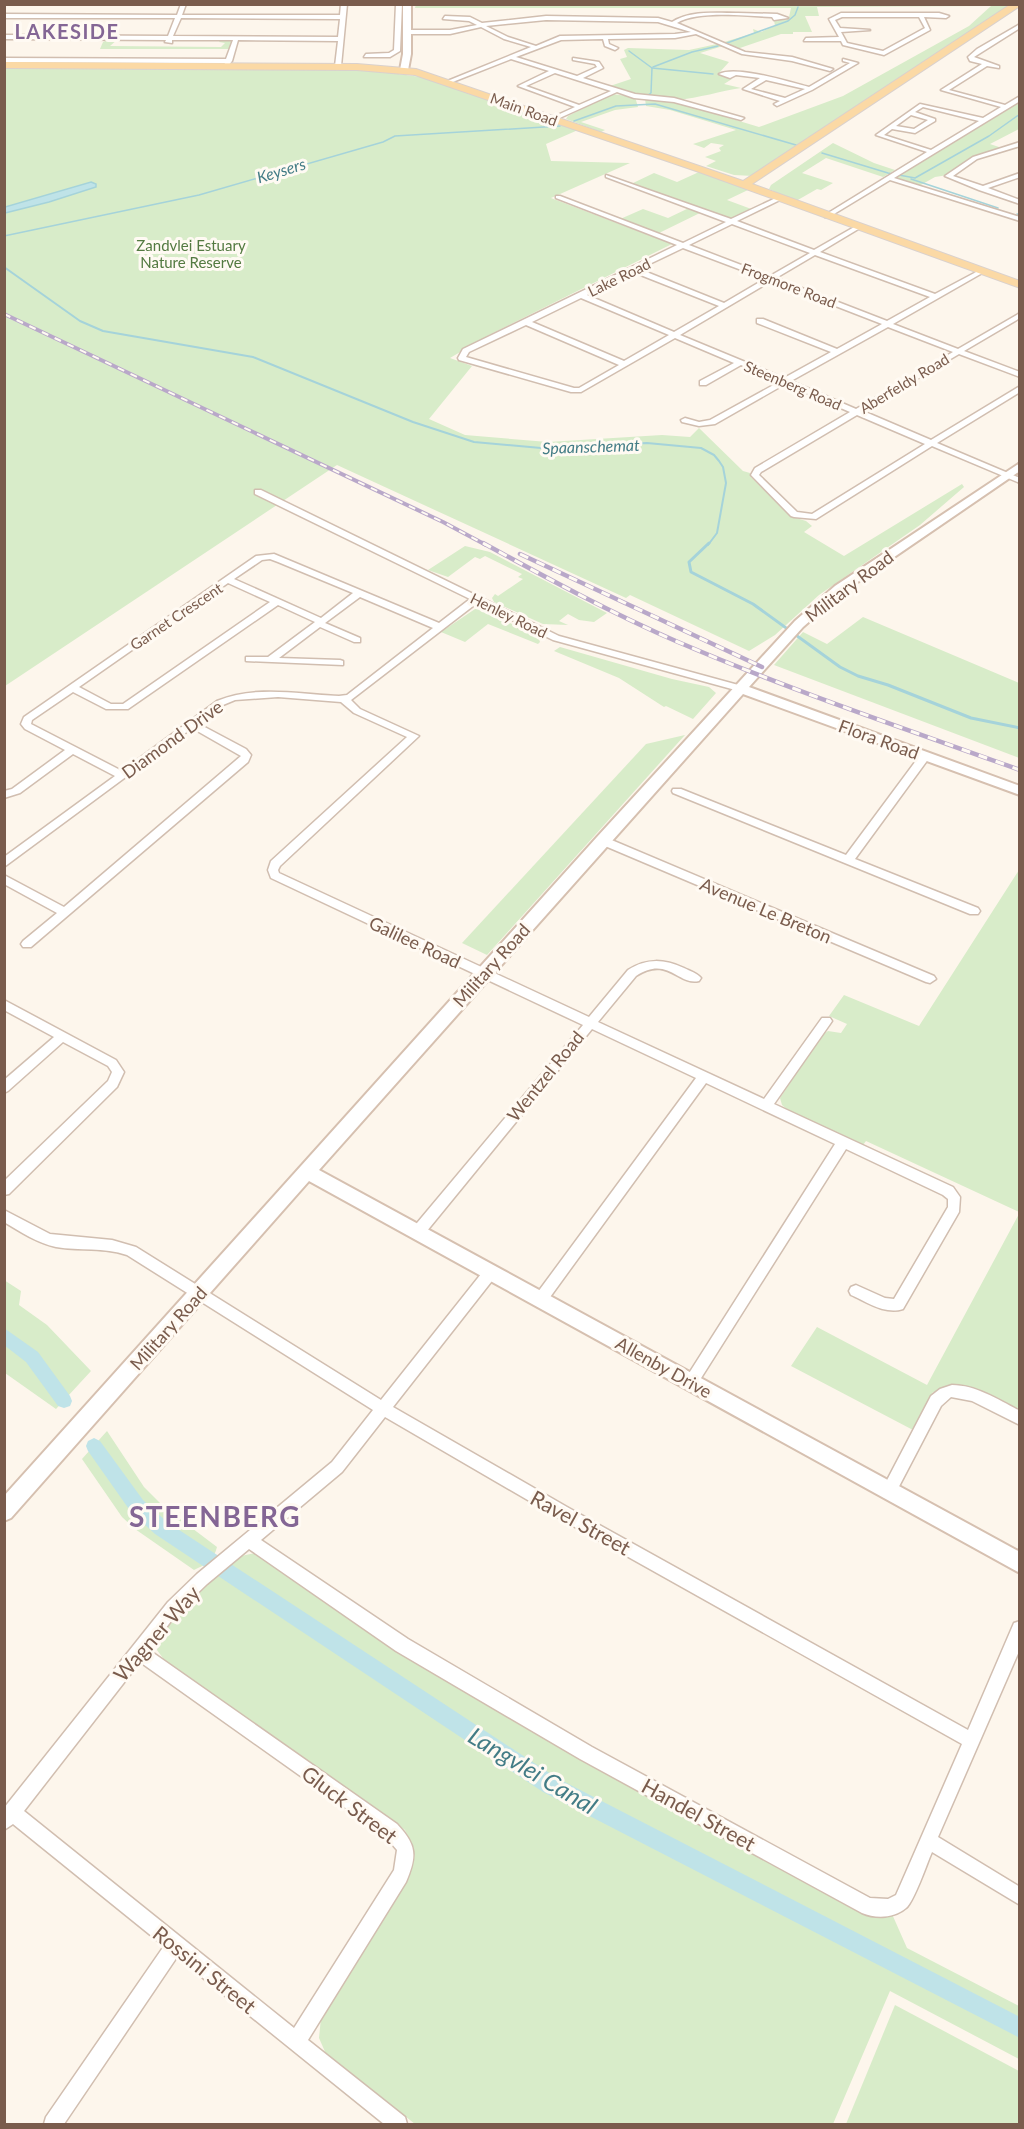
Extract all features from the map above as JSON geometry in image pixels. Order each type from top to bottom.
[{"type":"main road","points":[[404,70],[407,4]]},
{"type":"main road","points":[[749,187],[808,149],[1017,4]]},
{"type":"main road","points":[[749,187],[797,152],[808,149],[841,132],[1020,11]]},
{"type":"main road","points":[[391,69],[406,49]]},
{"type":"main road","name":"Main Road","points":[[4,65],[228,63],[404,70],[448,82],[749,187],[1020,285]]},
{"type":"main road","name":"Military Road","points":[[4,1511],[784,639],[839,589],[1020,466]]},
{"type":"main road","name":"Flora Road","points":[[739,688],[1020,790]]},
{"type":"main road","name":"Allenby Drive","points":[[307,1172],[1020,1563]]},
{"type":"street","points":[[168,41],[184,4]]},
{"type":"street","points":[[338,66],[344,4]]},
{"type":"street","points":[[366,56],[393,54],[397,48],[399,4]]},
{"type":"street","points":[[631,9],[632,19]]},
{"type":"street","points":[[921,15],[928,27],[926,31],[887,52],[849,46],[842,39],[832,19],[838,16],[921,15],[946,16]]},
{"type":"street","points":[[4,16],[343,17]]},
{"type":"street","points":[[674,23],[678,18],[687,16],[776,16]]},
{"type":"street","points":[[744,16],[747,26]]},
{"type":"street","points":[[445,18],[470,19],[506,38],[535,47]]},
{"type":"street","points":[[406,32],[450,32],[481,25],[555,18],[632,19],[674,23],[744,53],[792,60],[841,72]]},
{"type":"street","points":[[997,67],[972,60],[971,57],[985,45],[1020,25]]},
{"type":"street","points":[[837,30],[867,30]]},
{"type":"street","points":[[448,82],[560,38],[675,36],[697,32]]},
{"type":"street","points":[[605,37],[607,45],[615,48]]},
{"type":"street","points":[[4,38],[100,43],[120,39],[119,43],[236,38],[340,39]]},
{"type":"street","points":[[4,60],[33,63],[90,60],[228,63],[236,38]]},
{"type":"street","points":[[806,40],[842,39]]},
{"type":"street","points":[[90,60],[100,43]]},
{"type":"street","points":[[397,48],[406,49]]},
{"type":"street","points":[[830,69],[863,50]]},
{"type":"street","points":[[510,57],[634,96],[674,100],[741,118]]},
{"type":"street","points":[[575,58],[597,63],[601,67],[578,78]]},
{"type":"street","points":[[777,104],[810,90],[855,64],[845,60]]},
{"type":"street","points":[[467,64],[482,68]]},
{"type":"street","points":[[986,64],[944,90],[1006,107]]},
{"type":"street","points":[[554,71],[521,86],[580,106]]},
{"type":"street","points":[[733,73],[765,78],[810,90]]},
{"type":"street","points":[[765,78],[746,89],[784,100]]},
{"type":"street","points":[[556,120],[580,106],[617,90]]},
{"type":"street","points":[[827,216],[1020,98]]},
{"type":"street","points":[[933,152],[879,136],[919,106],[925,105],[984,120]]},
{"type":"street","points":[[891,127],[915,131],[933,120],[911,113]]},
{"type":"street","points":[[1020,144],[975,158],[948,175],[950,178],[1020,204]]},
{"type":"street","points":[[981,189],[1020,175]]},
{"type":"street","points":[[608,176],[936,297]]},
{"type":"street","points":[[893,176],[1020,219]]},
{"type":"street","name":"Frogmore Road","points":[[558,197],[1020,375]]},
{"type":"street","name":"Lake Road","points":[[624,364],[578,390],[462,358],[466,351],[780,198]]},
{"type":"street","points":[[1002,214],[1020,204]]},
{"type":"street","points":[[526,322],[624,364],[858,227]]},
{"type":"street","points":[[634,270],[724,305]]},
{"type":"street","points":[[685,420],[708,424],[982,271]]},
{"type":"street","name":"Steenberg Road","points":[[581,295],[1020,481]]},
{"type":"street","name":"Aberfeldy Road","points":[[931,444],[818,516],[803,518],[794,514],[757,477],[755,472],[1020,315]]},
{"type":"street","points":[[760,321],[837,352]]},
{"type":"street","points":[[703,383],[741,362]]},
{"type":"street","points":[[931,444],[1020,388]]},
{"type":"street","name":"Henley Road","points":[[258,492],[476,599],[575,644],[739,688]]},
{"type":"street","name":"Garnet Crescent","points":[[123,775],[26,724],[29,716],[259,558],[270,556],[440,627]]},
{"type":"street","points":[[228,580],[316,618],[321,624],[357,640]]},
{"type":"street","points":[[270,660],[321,624],[359,593]]},
{"type":"street","points":[[344,699],[356,694],[476,599]]},
{"type":"street","points":[[71,687],[109,707],[125,707],[277,601]]},
{"type":"street","points":[[249,659],[340,663]]},
{"type":"street","name":"Diamond Drive","points":[[4,863],[220,703],[239,696],[344,699]]},
{"type":"street","name":"Galilee Road","points":[[344,699],[357,711],[414,735],[275,864],[273,870],[275,875],[948,1191],[954,1197],[955,1202],[909,1289],[897,1305],[884,1305],[856,1291]]},
{"type":"street","points":[[27,944],[244,760],[246,755],[242,751],[192,724]]},
{"type":"street","points":[[4,795],[16,791],[72,750]]},
{"type":"street","points":[[848,860],[925,756]]},
{"type":"street","points":[[678,791],[974,911]]},
{"type":"street","name":"Avenue Le Breton","points":[[602,840],[930,979]]},
{"type":"street","points":[[4,879],[65,912]]},
{"type":"street","name":"Wentzel Road","points":[[417,1233],[589,1022],[638,968],[664,964],[695,978]]},
{"type":"street","points":[[4,1004],[112,1063],[118,1072],[117,1078],[4,1190]]},
{"type":"street","points":[[766,1106],[826,1021]]},
{"type":"street","points":[[4,1088],[63,1035]]},
{"type":"street","points":[[540,1300],[704,1077]]},
{"type":"street","points":[[691,1382],[843,1142]]},
{"type":"street","points":[[4,1215],[45,1238],[55,1241],[108,1244],[131,1251],[199,1293]]},
{"type":"street","name":"Wagner Way","points":[[8,1817],[182,1597],[337,1467],[490,1273]]},
{"type":"street","name":"Ravel Street","points":[[199,1293],[384,1409],[562,1512],[970,1740]]},
{"type":"street","points":[[889,1491],[936,1401],[942,1396],[952,1391],[965,1392],[1020,1419]]},
{"type":"street","name":"Handel Street","points":[[250,1540],[402,1645],[586,1753],[868,1907],[890,1908],[902,1901],[1020,1629]]},
{"type":"street","name":"Gluck Street","points":[[138,1651],[391,1830],[407,1852],[406,1863],[400,1876],[296,2042]]},
{"type":"street","name":"Rossini Street","points":[[8,1817],[175,1945],[398,2124]]},
{"type":"street","points":[[929,1841],[1020,1897]]},
{"type":"street","points":[[53,2124],[175,1945]]},
{"type":"green space","points":[[416,4],[1020,5],[1019,8],[1009,6],[753,176],[734,175],[706,166],[716,161],[705,157],[721,151],[719,148],[724,145],[711,143],[704,148],[693,144],[736,130],[670,110],[646,106],[645,99],[683,104],[759,127],[843,96],[969,26],[991,6],[817,7],[819,16],[805,16],[812,32],[781,34],[737,49],[721,43],[754,33],[753,29],[761,32],[775,26],[774,20],[786,20],[791,8],[415,8]]},
{"type":"green space","points":[[118,39],[110,46],[221,47],[225,43],[219,42],[221,39],[233,41],[230,49],[100,49],[103,42]]},
{"type":"green space","points":[[717,44],[723,46],[700,53],[729,62],[719,73],[732,79],[724,84],[741,88],[693,98],[659,100],[607,87],[631,79],[620,59],[627,57],[624,50],[628,48],[689,50]]},
{"type":"green space","name":"Zandvlei Estuary Nature Reserve","points":[[5,67],[360,69],[421,77],[578,130],[546,144],[551,161],[630,163],[551,198],[672,244],[489,335],[450,358],[472,366],[429,419],[465,435],[548,442],[662,435],[690,437],[699,428],[743,471],[750,473],[751,477],[790,516],[806,521],[812,526],[804,532],[844,556],[962,484],[964,487],[920,525],[819,595],[775,635],[749,651],[630,595],[626,598],[337,465],[5,686]]},
{"type":"green space","points":[[612,94],[635,97],[638,107],[615,110],[581,122],[605,130],[601,132],[566,119],[568,116]]},
{"type":"green space","points":[[1019,99],[1019,129],[990,144],[1005,149],[975,158],[948,175],[935,177],[919,186],[892,177]]},
{"type":"green space","points":[[833,143],[874,163],[895,170],[883,177],[826,158],[802,173],[833,183],[821,190],[817,189],[796,201],[769,189],[771,185]]},
{"type":"green space","points":[[699,172],[748,190],[727,200],[754,210],[732,219],[704,211],[657,234],[618,220],[643,209],[668,218],[691,207],[631,184],[654,173],[677,182]]},
{"type":"green space","points":[[465,546],[490,552],[607,613],[594,622],[579,620],[568,614],[559,621],[568,625],[543,624],[494,602],[492,598],[495,594],[498,596],[523,579],[518,577],[522,574],[485,556],[480,559],[475,557],[448,577],[428,570]]},
{"type":"green space","points":[[478,607],[538,637],[540,642],[538,644],[488,624],[465,642],[441,632]]},
{"type":"green space","points":[[863,617],[1019,683],[1019,758],[774,665],[803,632],[827,644]]},
{"type":"green space","points":[[560,647],[672,679],[709,687],[716,693],[693,719],[664,707],[619,678],[554,651]]},
{"type":"green space","points":[[685,735],[487,955],[462,943],[646,744]]},
{"type":"green space","points":[[1019,870],[1019,1212],[866,1141],[863,1145],[789,1111],[782,1105],[780,1098],[822,1035],[828,1031],[841,1033],[847,1024],[829,1016],[844,995],[919,1026]]},
{"type":"green space","points":[[1019,1214],[1019,1419],[952,1391],[933,1392],[913,1430],[791,1366],[817,1327],[927,1385]]},
{"type":"green space","points":[[4,1280],[21,1291],[19,1305],[47,1325],[91,1371],[56,1409],[5,1373]]},
{"type":"green space","points":[[107,1431],[144,1487],[164,1507],[217,1547],[214,1555],[205,1564],[194,1570],[135,1529],[122,1517],[82,1459]]},
{"type":"green space","points":[[255,1553],[411,1656],[892,1914],[907,1948],[1019,2006],[1019,2059],[890,1991],[833,2124],[415,2124],[326,2054],[319,2038],[321,2018],[410,1873],[413,1850],[405,1830],[165,1661],[157,1650],[161,1632],[184,1604],[241,1556]]},
{"type":"green space","points":[[895,2005],[1019,2071],[1019,2124],[846,2124]]},
{"type":"water","points":[[91,182],[96,184],[96,187],[5,213],[5,207]]},
{"type":"waterway","points":[[727,43],[788,21],[795,15],[798,7]]},
{"type":"waterway","points":[[653,67],[692,52],[718,46]]},
{"type":"waterway","points":[[629,51],[652,68]]},
{"type":"waterway","points":[[648,95],[651,93],[652,68]]},
{"type":"waterway","points":[[652,68],[713,74]]},
{"type":"waterway","points":[[574,121],[616,106],[655,104],[796,145]]},
{"type":"waterway","points":[[822,153],[888,173],[915,178],[989,136],[1020,114]]},
{"type":"waterway","name":"Keysers","points":[[4,236],[199,195],[383,142],[395,136],[560,126]]},
{"type":"waterway","points":[[911,179],[998,208]]},
{"type":"waterway","name":"Spaanschemat","points":[[4,267],[80,321],[103,331],[253,357],[413,422],[474,442],[541,448],[647,443],[701,448],[714,455],[719,461],[723,467],[726,483],[717,533],[708,545]]},
{"type":"waterway","name":"Spaanschemat","points":[[709,543],[689,562],[691,572],[753,604],[840,667],[858,676],[888,685],[971,718],[1020,728]]},
{"type":"waterway","name":"Langvlei Canal","points":[[4,1335],[32,1357],[64,1401]]},
{"type":"waterway","name":"Langvlei Canal","points":[[94,1446],[137,1506],[161,1528],[550,1785],[1020,2028]]},
{"type":"railway","points":[[4,314],[443,522],[486,545]]},
{"type":"railway","points":[[483,543],[604,607],[720,660],[1020,770]]},
{"type":"railway","points":[[520,554],[762,667]]},
{"type":"district","name":"LAKESIDE","points":[[67,31]]},
{"type":"district","name":"STEENBERG","points":[[215,1516]]}]
